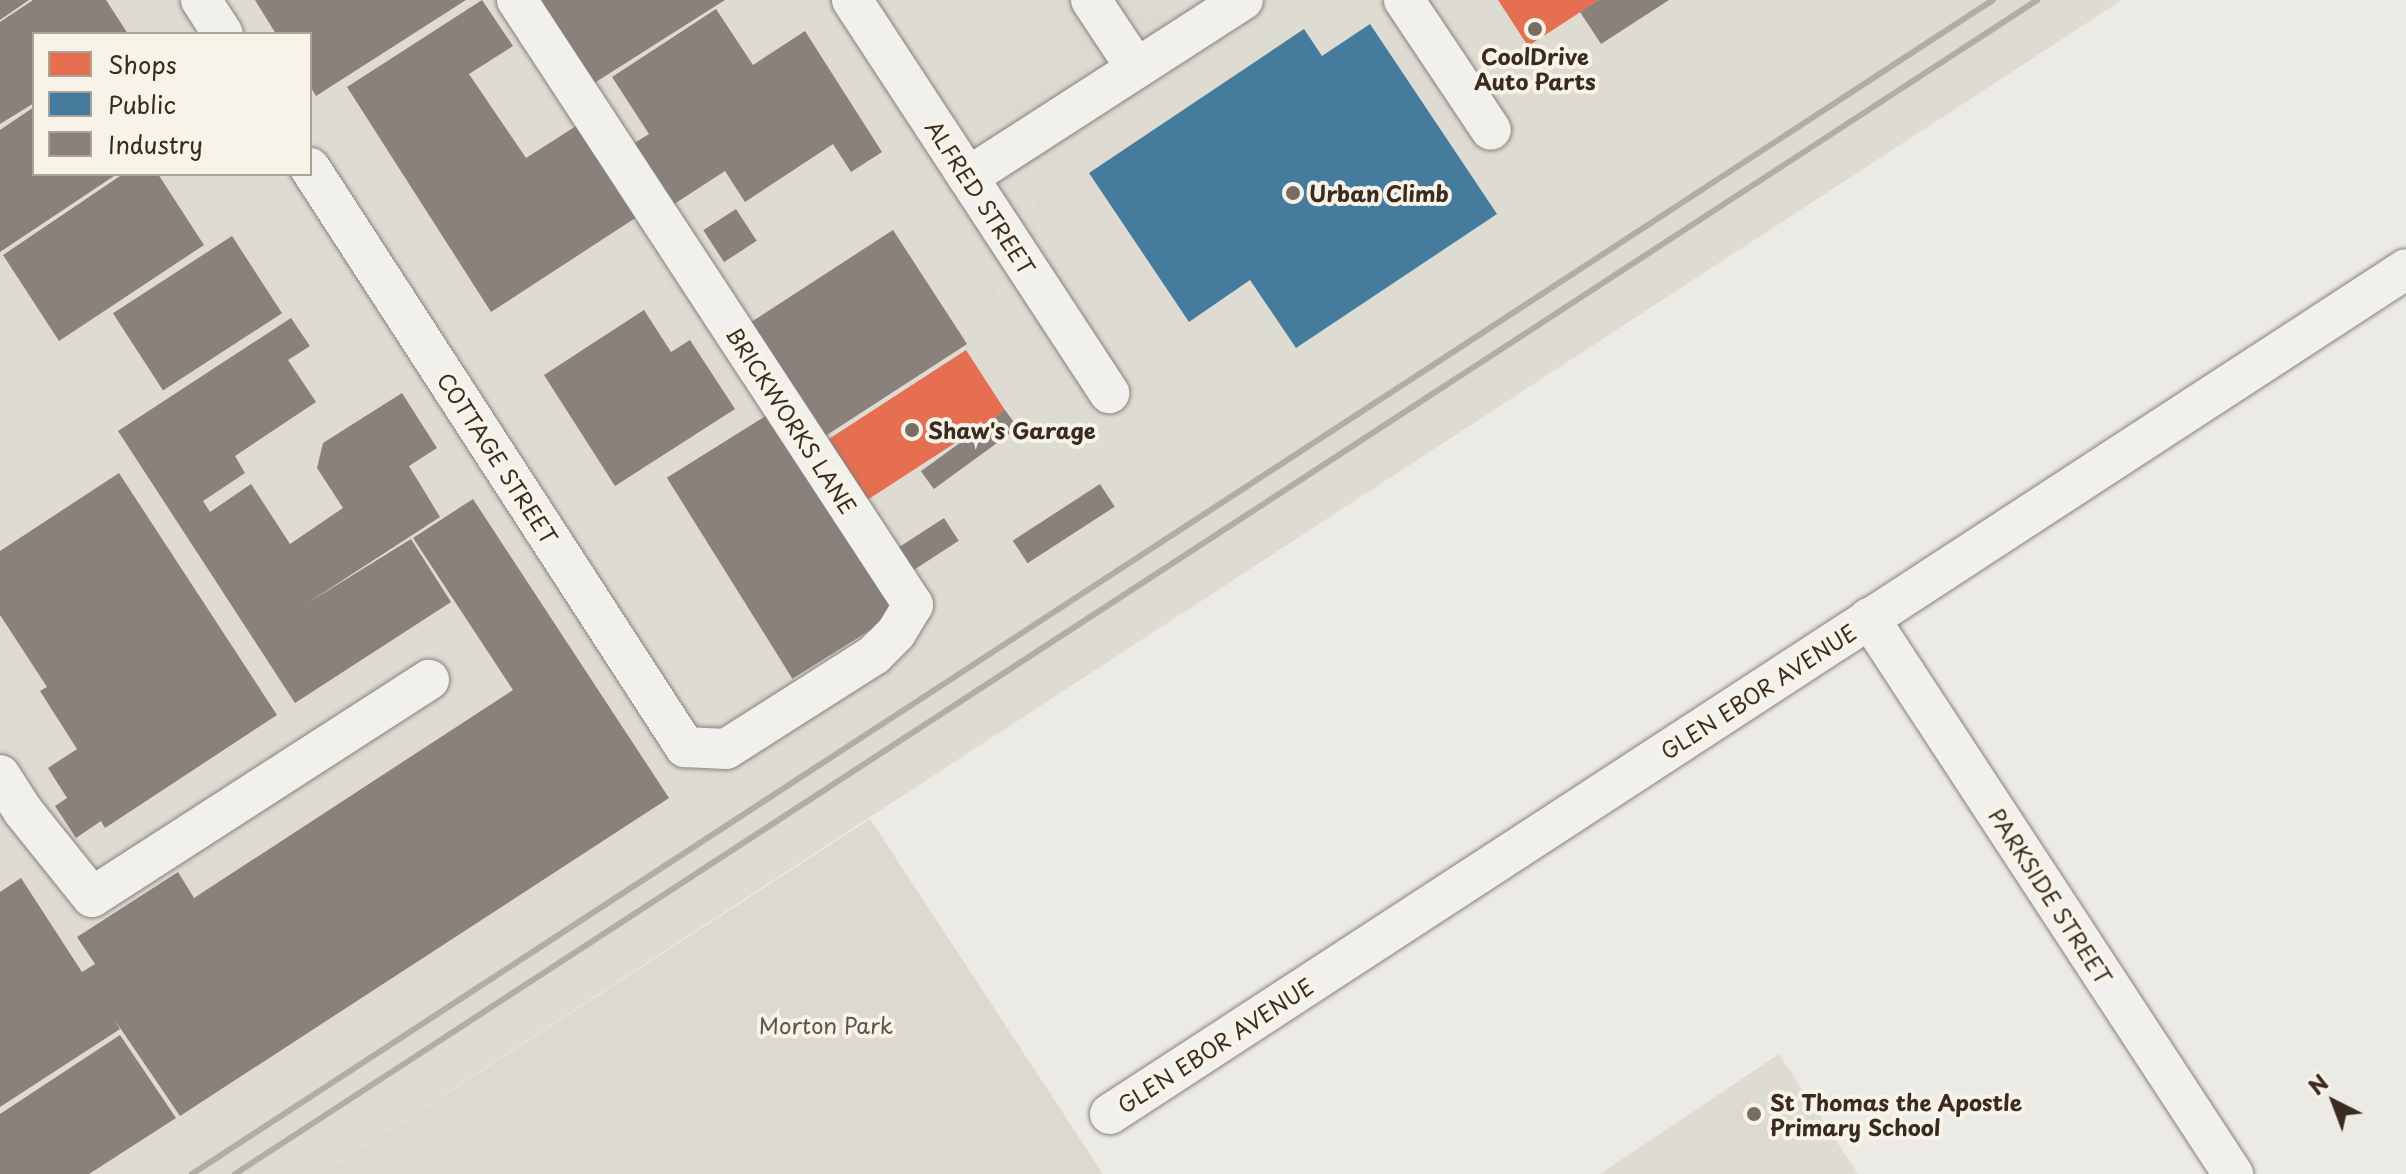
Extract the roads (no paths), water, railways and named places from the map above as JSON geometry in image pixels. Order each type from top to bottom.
[{"type":"street","points":[[201,0],[222,32]]},
{"type":"street","name":"BRICKWORKS LANE","points":[[517,0],[913,605],[896,633],[874,655],[726,749],[685,747]]},
{"type":"street","name":"ALFRED STREET","points":[[852,0],[1109,393]]},
{"type":"street","points":[[1091,0],[1136,68]]},
{"type":"street","points":[[968,177],[1243,0]]},
{"type":"street","points":[[1404,0],[1491,130]]},
{"type":"street","name":"COTTAGE STREET","points":[[312,171],[685,747]]},
{"type":"street","name":"GLEN EBOR AVENUE","points":[[1110,1114],[1869,618],[2403,277]]},
{"type":"street","name":"PARKSIDE STREET","points":[[1869,618],[2233,1174]]},
{"type":"street","points":[[0,775],[23,811],[92,897],[429,680]]},
{"type":"railway","points":[[192,1174],[1993,0]]},
{"type":"railway","points":[[235,1174],[2037,0]]},
{"type":"place","name":"CoolDrive Auto Parts","points":[[1535,29]]},
{"type":"place","name":"Urban Climb","points":[[1293,193]]},
{"type":"place","name":"Shaw's Garage","points":[[912,430]]},
{"type":"place","name":"St Thomas the Apostle Primary School","points":[[1754,1114]]},
{"type":"park label","name":"Morton Park","points":[[826,1025]]}]
